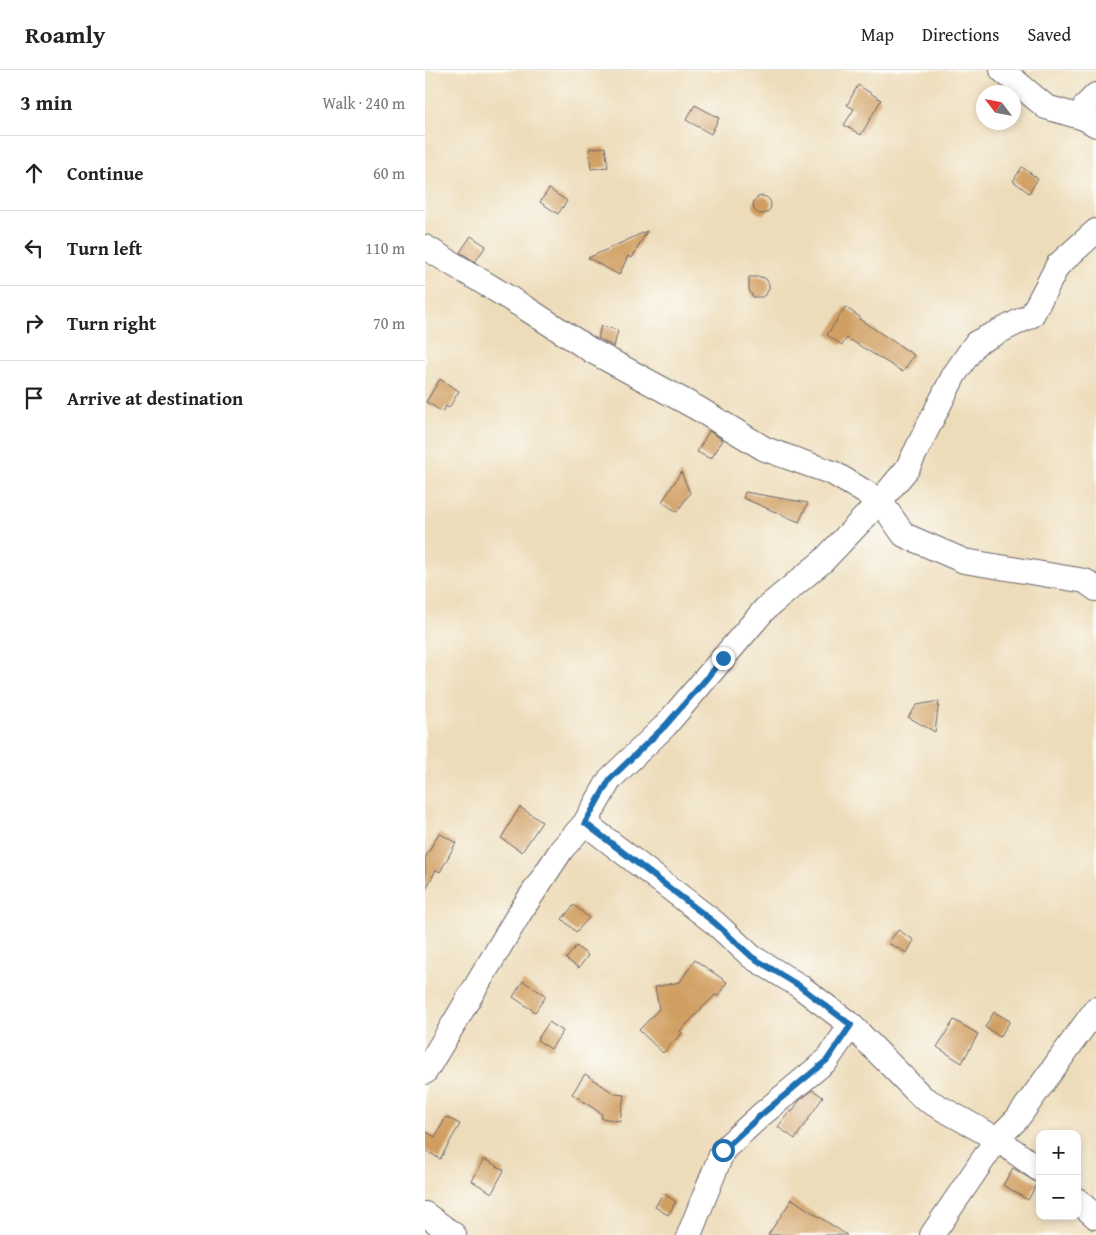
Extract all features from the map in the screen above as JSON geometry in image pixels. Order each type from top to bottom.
[{"type":"street","points":[[1002,70],[1045,107],[1090,122]]},
{"type":"street","points":[[1090,122],[1085,106],[1096,95]]},
{"type":"street","points":[[425,1072],[519,914],[562,849],[585,823],[610,779],[665,726],[765,610],[823,561],[880,501],[907,469],[954,375],[976,343],[1032,315],[1058,265],[1096,231]]},
{"type":"street","points":[[425,247],[591,352],[697,408],[765,449],[833,473],[880,501],[904,535],[964,561],[1092,580]]},
{"type":"street","points":[[585,823],[715,923],[752,957],[798,985],[851,1025],[923,1098],[997,1139],[1036,1167]]},
{"type":"street","points":[[932,1235],[997,1139],[1017,1119],[1096,1009]]},
{"type":"street","points":[[689,1235],[723,1150],[761,1115],[827,1060],[851,1025]]},
{"type":"street","points":[[1081,1204],[1096,1217]]},
{"type":"street","points":[[426,1218],[454,1235]]},
{"type":"building","points":[[858,85],[881,100],[861,135],[844,125],[854,109],[847,105]]},
{"type":"building","points":[[695,105],[719,118],[711,134],[686,120]]},
{"type":"building","points":[[605,147],[608,167],[591,169],[589,149]]},
{"type":"building","points":[[1022,167],[1038,179],[1029,193],[1013,181]]},
{"type":"building","points":[[549,189],[567,201],[558,214],[540,202]]},
{"type":"building","points":[[762,196],[768,199],[771,205],[768,211],[762,214],[756,211],[753,205],[756,199]]},
{"type":"building","points":[[647,231],[632,258],[628,256],[619,275],[588,258]]},
{"type":"building","points":[[471,236],[486,246],[475,262],[460,252]]},
{"type":"building","points":[[749,277],[762,277],[766,279],[769,289],[766,294],[762,297],[753,297],[749,290]]},
{"type":"building","points":[[845,307],[860,317],[859,319],[914,355],[903,372],[847,338],[842,345],[827,335]]},
{"type":"building","points":[[601,326],[618,330],[614,347],[598,338]]},
{"type":"building","points":[[440,379],[459,391],[449,408],[446,406],[443,412],[426,402]]},
{"type":"building","points":[[709,431],[723,440],[711,459],[697,452]]},
{"type":"building","points":[[681,472],[690,493],[677,512],[662,502]]},
{"type":"building","points":[[745,492],[808,503],[799,522],[743,498]]},
{"type":"building","points":[[939,701],[935,732],[908,717],[917,705]]},
{"type":"building","points":[[520,807],[542,822],[522,852],[501,838]]},
{"type":"building","points":[[439,833],[456,843],[440,872],[436,870],[425,891],[425,858]]},
{"type":"building","points":[[574,905],[589,918],[576,932],[562,919]]},
{"type":"building","points":[[898,930],[914,940],[907,953],[888,943]]},
{"type":"building","points":[[576,946],[588,955],[579,968],[566,959]]},
{"type":"building","points":[[695,960],[727,982],[718,996],[715,995],[680,1031],[682,1033],[663,1053],[639,1030],[659,1009],[655,987],[680,982]]},
{"type":"building","points":[[523,981],[546,996],[535,1012],[513,997]]},
{"type":"building","points":[[994,1012],[1010,1021],[1000,1037],[985,1027]]},
{"type":"building","points":[[954,1020],[978,1034],[962,1063],[937,1047]]},
{"type":"building","points":[[549,1022],[563,1031],[551,1049],[537,1040]]},
{"type":"building","points":[[585,1074],[615,1094],[624,1095],[620,1121],[601,1118],[602,1114],[572,1094]]},
{"type":"building","points":[[813,1090],[823,1097],[795,1139],[778,1127],[799,1101]]},
{"type":"building","points":[[446,1117],[460,1124],[440,1159],[425,1150],[425,1131],[435,1137]]},
{"type":"building","points":[[484,1159],[504,1170],[492,1193],[472,1181]]},
{"type":"building","points":[[1013,1168],[1036,1182],[1028,1200],[1003,1185]]},
{"type":"building","points":[[663,1193],[676,1202],[668,1215],[655,1207]]},
{"type":"building","points":[[792,1199],[847,1235],[768,1235]]},
{"type":"route","points":[[723,658],[665,726],[610,779],[585,823],[715,923],[752,957],[798,985],[851,1025],[827,1060],[761,1115],[723,1150]]}]
